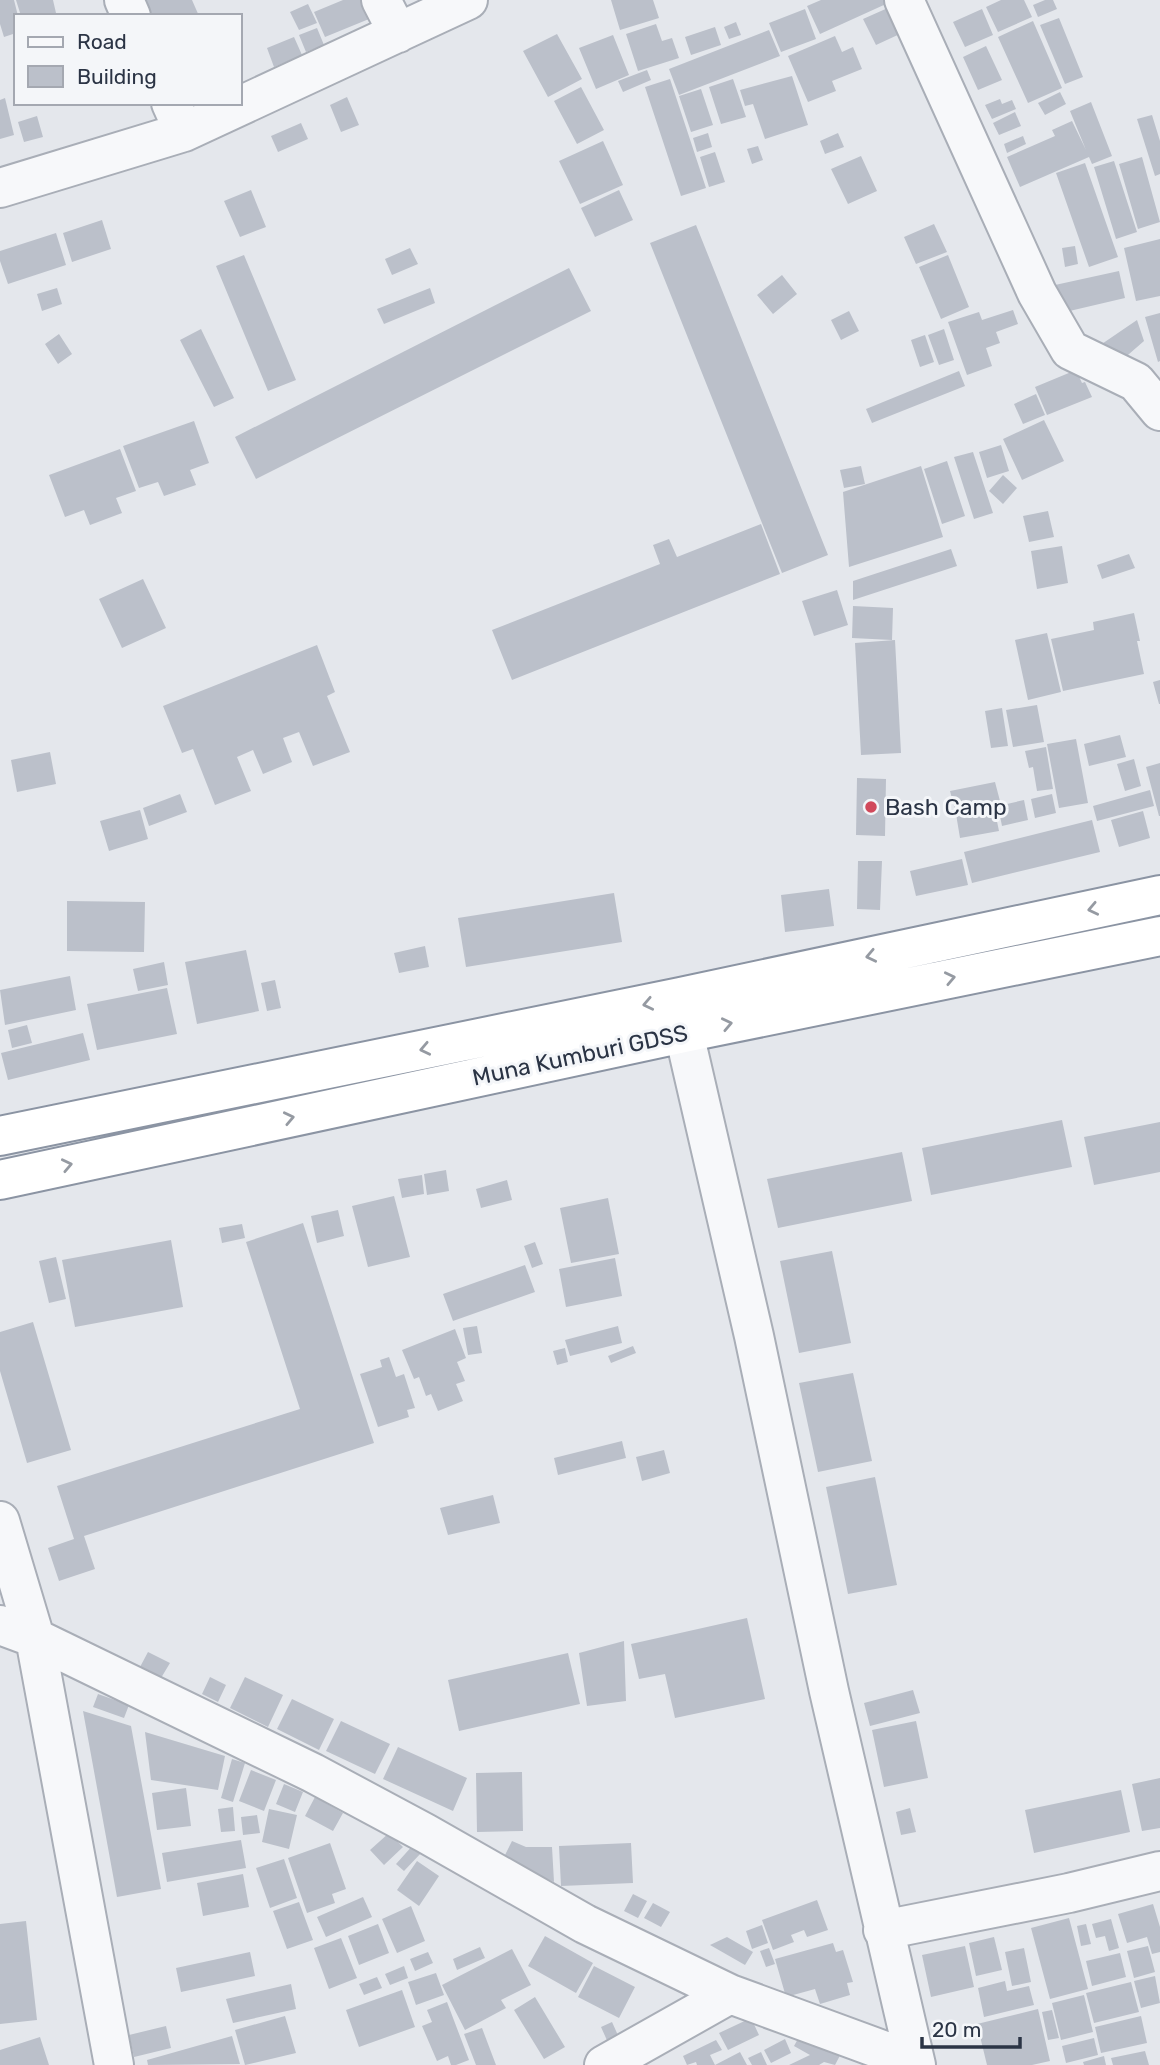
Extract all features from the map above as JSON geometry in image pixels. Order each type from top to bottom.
[{"type":"highway","name":"Muna Kumburi GDSS","points":[[0,1136],[680,997],[1160,895]]},
{"type":"highway","name":"Muna Kumburi GDSS","points":[[0,1180],[684,1033],[1160,936]]},
{"type":"street","points":[[382,0],[398,33]]},
{"type":"street","points":[[242,93],[398,33],[468,0]]},
{"type":"street","points":[[904,0],[1037,293],[1070,351],[1136,382],[1160,411]]},
{"type":"street","points":[[0,188],[211,105]]},
{"type":"street","points":[[684,1033],[754,1336],[826,1677],[916,2064]]},
{"type":"street","points":[[0,1521],[18,1632],[114,2065]]},
{"type":"street","points":[[18,1632],[313,1773],[585,1924],[730,1994],[916,2064]]},
{"type":"street","points":[[883,1930],[1069,1893],[1160,1871]]},
{"type":"street","points":[[604,2065],[730,1994]]},
{"type":"building","points":[[0,0],[14,0],[18,14],[14,14],[14,34],[4,37],[0,24]]},
{"type":"building","points":[[16,0],[53,0],[56,13],[53,14],[20,14]]},
{"type":"building","points":[[145,0],[192,0],[198,14],[150,14]]},
{"type":"building","points":[[343,0],[360,0],[369,19],[325,37],[314,12]]},
{"type":"building","points":[[611,0],[653,0],[659,18],[620,30]]},
{"type":"building","points":[[821,0],[884,0],[886,4],[820,34],[807,6]]},
{"type":"building","points":[[1001,0],[1024,0],[1032,17],[998,32],[986,7]]},
{"type":"building","points":[[1053,0],[1057,9],[1038,17],[1033,5]]},
{"type":"building","points":[[308,4],[317,23],[299,30],[290,12]]},
{"type":"building","points":[[890,7],[902,33],[876,45],[863,19]]},
{"type":"building","points":[[805,9],[816,39],[781,52],[769,23]]},
{"type":"building","points":[[982,9],[993,35],[965,47],[953,22]]},
{"type":"building","points":[[1059,18],[1083,77],[1065,84],[1040,25]]},
{"type":"building","points":[[1033,21],[1062,88],[1028,103],[998,37]]},
{"type":"building","points":[[736,22],[741,35],[729,39],[724,27]]},
{"type":"building","points":[[656,24],[662,41],[672,38],[679,58],[638,71],[626,34]]},
{"type":"building","points":[[715,27],[721,45],[691,55],[685,37]]},
{"type":"building","points":[[317,28],[324,45],[306,52],[299,35]]},
{"type":"building","points":[[769,30],[780,56],[679,95],[669,69]]},
{"type":"building","points":[[557,34],[582,79],[548,97],[523,51]]},
{"type":"building","points":[[613,35],[629,75],[596,89],[579,48]]},
{"type":"building","points":[[835,36],[842,52],[853,47],[862,69],[832,81],[836,91],[808,102],[788,56]]},
{"type":"building","points":[[294,37],[302,55],[274,67],[267,48]]},
{"type":"building","points":[[986,46],[1002,80],[978,90],[963,57]]},
{"type":"building","points":[[647,70],[651,80],[623,92],[618,81]]},
{"type":"building","points":[[792,76],[808,125],[765,139],[753,104],[745,106],[740,90]]},
{"type":"building","points":[[670,79],[706,188],[681,196],[645,87]]},
{"type":"building","points":[[733,79],[746,117],[721,124],[709,87]]},
{"type":"building","points":[[581,87],[604,130],[577,144],[554,101]]},
{"type":"building","points":[[701,89],[713,125],[691,132],[679,96]]},
{"type":"building","points":[[1060,92],[1066,104],[1045,115],[1038,103]]},
{"type":"building","points":[[347,97],[359,125],[341,132],[330,105]]},
{"type":"building","points":[[5,98],[14,135],[0,139],[0,100]]},
{"type":"building","points":[[1000,99],[1002,104],[1012,100],[1016,109],[992,119],[985,105]]},
{"type":"building","points":[[1091,102],[1112,156],[1092,164],[1089,157],[1020,187],[1007,157],[1055,136],[1052,130],[1072,121],[1086,150],[1070,111]]},
{"type":"building","points":[[1015,112],[1021,126],[999,135],[993,123]]},
{"type":"building","points":[[1152,115],[1160,141],[1160,174],[1155,176],[1137,119]]},
{"type":"building","points":[[37,116],[43,137],[24,142],[18,122]]},
{"type":"building","points":[[301,123],[308,139],[278,152],[271,136]]},
{"type":"building","points":[[708,133],[712,147],[697,152],[693,138]]},
{"type":"building","points":[[838,133],[844,147],[825,154],[820,141]]},
{"type":"building","points":[[1023,136],[1026,144],[1007,153],[1004,144]]},
{"type":"building","points":[[603,141],[623,185],[580,204],[559,161]]},
{"type":"building","points":[[758,146],[763,160],[752,164],[747,149]]},
{"type":"building","points":[[715,152],[725,182],[709,187],[700,157]]},
{"type":"building","points":[[861,156],[877,191],[848,204],[831,169]]},
{"type":"building","points":[[1142,157],[1160,222],[1138,229],[1119,164]]},
{"type":"building","points":[[1114,161],[1137,232],[1116,239],[1094,167]]},
{"type":"building","points":[[1085,163],[1118,257],[1089,267],[1056,173]]},
{"type":"building","points":[[251,190],[266,227],[240,237],[224,201]]},
{"type":"building","points":[[619,190],[633,220],[595,237],[581,208]]},
{"type":"building","points":[[102,220],[111,249],[72,262],[63,233]]},
{"type":"building","points":[[934,224],[947,252],[916,264],[904,237]]},
{"type":"building","points":[[696,225],[828,555],[782,573],[650,243]]},
{"type":"building","points":[[56,233],[66,265],[8,284],[0,261],[0,251]]},
{"type":"building","points":[[1160,239],[1160,296],[1136,301],[1124,248]]},
{"type":"building","points":[[1075,246],[1078,264],[1065,267],[1062,248]]},
{"type":"building","points":[[410,248],[418,264],[392,275],[385,259]]},
{"type":"building","points":[[244,255],[296,380],[268,391],[216,266]]},
{"type":"building","points":[[948,255],[969,307],[941,319],[919,267]]},
{"type":"building","points":[[569,268],[591,311],[256,479],[235,437]]},
{"type":"building","points":[[1119,271],[1125,298],[1061,313],[1055,285]]},
{"type":"building","points":[[782,275],[797,294],[773,314],[757,295]]},
{"type":"building","points":[[57,288],[62,304],[42,311],[37,294]]},
{"type":"building","points":[[430,288],[435,303],[384,324],[377,309]]},
{"type":"building","points":[[1013,310],[1018,324],[996,332],[1000,343],[986,348],[992,366],[967,375],[948,322],[979,312],[982,320]]},
{"type":"building","points":[[849,311],[859,331],[841,340],[831,320]]},
{"type":"building","points":[[1160,313],[1160,361],[1158,362],[1145,317]]},
{"type":"building","points":[[1137,320],[1144,341],[1121,361],[1093,350]]},
{"type":"building","points":[[201,329],[234,398],[214,407],[180,340]]},
{"type":"building","points":[[944,329],[954,360],[939,365],[928,335]]},
{"type":"building","points":[[59,334],[72,354],[58,364],[45,344]]},
{"type":"building","points":[[925,335],[934,362],[920,367],[911,340]]},
{"type":"building","points":[[1076,370],[1092,397],[1047,415],[1035,387]]},
{"type":"building","points":[[959,371],[965,386],[872,423],[866,409]]},
{"type":"building","points":[[1036,394],[1045,415],[1023,424],[1014,404]]},
{"type":"building","points":[[1044,420],[1064,461],[1022,480],[1003,439]]},
{"type":"building","points":[[194,421],[209,463],[190,470],[196,485],[164,496],[158,482],[139,488],[123,446]]},
{"type":"building","points":[[1001,445],[1009,471],[987,478],[979,452]]},
{"type":"building","points":[[120,449],[136,491],[116,498],[122,513],[90,525],[84,510],[65,517],[49,475]]},
{"type":"building","points":[[973,452],[993,513],[974,519],[954,457]]},
{"type":"building","points":[[947,461],[965,516],[942,524],[924,469]]},
{"type":"building","points":[[861,466],[865,484],[844,488],[840,470]]},
{"type":"building","points":[[921,466],[943,537],[849,567],[843,492]]},
{"type":"building","points":[[1003,475],[1017,488],[1003,504],[989,491]]},
{"type":"building","points":[[1048,511],[1054,537],[1029,542],[1023,516]]},
{"type":"building","points":[[761,524],[780,574],[512,680],[492,630],[660,564],[653,545],[669,539],[677,557]]},
{"type":"building","points":[[1062,546],[1068,583],[1037,589],[1031,551]]},
{"type":"building","points":[[951,549],[957,566],[853,600],[853,581]]},
{"type":"building","points":[[1129,554],[1135,568],[1102,579],[1097,565]]},
{"type":"building","points":[[143,579],[166,628],[122,648],[99,599]]},
{"type":"building","points":[[837,590],[848,625],[814,636],[802,601]]},
{"type":"building","points":[[853,606],[893,608],[892,640],[852,638]]},
{"type":"building","points":[[1134,613],[1144,674],[1063,691],[1051,639],[1094,630],[1093,622]]},
{"type":"building","points":[[1047,633],[1061,692],[1028,700],[1015,640]]},
{"type":"building","points":[[895,640],[901,753],[861,755],[855,643]]},
{"type":"building","points":[[317,645],[335,692],[327,696],[350,752],[313,766],[299,732],[283,738],[292,762],[263,774],[253,750],[237,757],[251,791],[215,805],[193,749],[182,753],[163,706]]},
{"type":"building","points":[[1160,680],[1160,704],[1159,704],[1153,682]]},
{"type":"building","points":[[1037,705],[1044,742],[1013,747],[1006,710]]},
{"type":"building","points":[[1002,708],[1008,746],[991,748],[985,711]]},
{"type":"building","points":[[1120,735],[1126,757],[1089,766],[1084,744]]},
{"type":"building","points":[[1076,739],[1088,803],[1059,808],[1047,744]]},
{"type":"building","points":[[1046,747],[1053,789],[1037,791],[1033,767],[1029,768],[1025,751]]},
{"type":"building","points":[[50,752],[56,784],[17,792],[11,760]]},
{"type":"building","points":[[1134,759],[1141,786],[1125,791],[1117,764]]},
{"type":"building","points":[[1160,763],[1160,816],[1159,816],[1146,767]]},
{"type":"building","name":"Bash Camp","points":[[857,778],[886,779],[885,836],[856,835]]},
{"type":"building","points":[[995,782],[1000,801],[955,810],[950,791]]},
{"type":"building","points":[[1150,790],[1154,806],[1097,821],[1093,806]]},
{"type":"building","points":[[180,794],[187,812],[149,826],[143,808]]},
{"type":"building","points":[[1052,794],[1056,813],[1035,818],[1031,799]]},
{"type":"building","points":[[1024,800],[1028,820],[1002,826],[998,806]]},
{"type":"building","points":[[994,807],[999,831],[960,838],[956,814]]},
{"type":"building","points":[[140,810],[148,839],[109,851],[100,821]]},
{"type":"building","points":[[1143,811],[1150,838],[1119,847],[1111,820]]},
{"type":"building","points":[[1092,820],[1100,852],[972,883],[964,852]]},
{"type":"building","points":[[962,859],[968,885],[916,896],[910,871]]},
{"type":"building","points":[[858,861],[882,861],[880,910],[857,909]]},
{"type":"building","points":[[829,889],[834,926],[785,932],[781,895]]},
{"type":"building","points":[[614,893],[622,942],[466,967],[458,918]]},
{"type":"building","points":[[67,901],[145,902],[144,952],[67,951]]},
{"type":"building","points":[[425,946],[429,967],[399,973],[394,953]]},
{"type":"building","points":[[246,950],[259,1011],[197,1024],[185,962]]},
{"type":"building","points":[[164,962],[168,985],[138,991],[133,969]]},
{"type":"building","points":[[70,976],[76,1010],[5,1025],[0,990]]},
{"type":"building","points":[[275,980],[281,1008],[267,1011],[261,983]]},
{"type":"building","points":[[167,988],[177,1034],[97,1050],[87,1004]]},
{"type":"building","points":[[27,1025],[32,1043],[12,1048],[8,1030]]},
{"type":"building","points":[[83,1033],[90,1060],[8,1080],[1,1053]]},
{"type":"building","points":[[1062,1120],[1072,1167],[931,1195],[922,1148]]},
{"type":"building","points":[[1160,1122],[1160,1172],[1094,1185],[1084,1137]]},
{"type":"building","points":[[902,1152],[912,1201],[778,1228],[767,1179]]},
{"type":"building","points":[[446,1170],[449,1191],[427,1195],[424,1174]]},
{"type":"building","points":[[422,1175],[424,1194],[402,1198],[398,1179]]},
{"type":"building","points":[[507,1180],[512,1200],[481,1208],[476,1189]]},
{"type":"building","points":[[394,1196],[410,1257],[368,1267],[352,1206]]},
{"type":"building","points":[[608,1198],[619,1254],[571,1263],[560,1208]]},
{"type":"building","points":[[338,1210],[344,1236],[317,1243],[311,1216]]},
{"type":"building","points":[[303,1223],[374,1443],[84,1536],[95,1569],[59,1581],[48,1548],[74,1539],[57,1486],[300,1409],[246,1242]]},
{"type":"building","points":[[242,1224],[245,1238],[222,1243],[219,1228]]},
{"type":"building","points":[[171,1240],[183,1307],[75,1327],[62,1260]]},
{"type":"building","points":[[535,1242],[543,1264],[532,1268],[524,1246]]},
{"type":"building","points":[[832,1251],[851,1343],[799,1353],[780,1261]]},
{"type":"building","points":[[56,1257],[66,1299],[49,1303],[39,1261]]},
{"type":"building","points":[[615,1258],[622,1296],[566,1307],[559,1269]]},
{"type":"building","points":[[525,1265],[535,1292],[453,1321],[443,1294]]},
{"type":"building","points":[[33,1322],[71,1450],[27,1463],[0,1371],[0,1332]]},
{"type":"building","points":[[477,1326],[482,1353],[468,1355],[463,1328]]},
{"type":"building","points":[[618,1326],[622,1343],[570,1356],[565,1340]]},
{"type":"building","points":[[455,1329],[466,1358],[457,1362],[465,1381],[456,1384],[463,1401],[438,1411],[431,1394],[426,1396],[419,1377],[414,1379],[402,1350]]},
{"type":"building","points":[[633,1346],[636,1353],[611,1363],[608,1356]]},
{"type":"building","points":[[565,1348],[568,1362],[557,1365],[553,1351]]},
{"type":"building","points":[[389,1357],[396,1377],[404,1374],[415,1408],[407,1410],[409,1417],[378,1427],[360,1374],[382,1367],[380,1360]]},
{"type":"building","points":[[853,1373],[872,1461],[818,1472],[799,1383]]},
{"type":"building","points":[[622,1441],[626,1458],[558,1475],[554,1458]]},
{"type":"building","points":[[664,1450],[670,1473],[642,1481],[636,1457]]},
{"type":"building","points":[[875,1477],[897,1585],[848,1594],[826,1487]]},
{"type":"building","points":[[493,1495],[500,1523],[448,1535],[440,1508]]},
{"type":"building","points":[[747,1618],[765,1699],[675,1718],[665,1674],[639,1679],[631,1644]]},
{"type":"building","points":[[624,1641],[626,1701],[587,1706],[579,1653]]},
{"type":"building","points":[[148,1652],[170,1663],[161,1678],[140,1667]]},
{"type":"building","points":[[568,1653],[580,1704],[459,1731],[448,1680]]},
{"type":"building","points":[[210,1677],[226,1685],[218,1702],[202,1694]]},
{"type":"building","points":[[245,1677],[283,1695],[268,1727],[230,1708]]},
{"type":"building","points":[[913,1690],[920,1713],[870,1726],[864,1703]]},
{"type":"building","points":[[98,1694],[129,1705],[124,1718],[93,1707]]},
{"type":"building","points":[[292,1699],[334,1719],[319,1750],[277,1729]]},
{"type":"building","points":[[83,1711],[131,1726],[161,1889],[117,1897]]},
{"type":"building","points":[[341,1721],[390,1744],[375,1774],[326,1751]]},
{"type":"building","points":[[916,1721],[928,1778],[884,1787],[872,1730]]},
{"type":"building","points":[[145,1732],[225,1756],[218,1790],[151,1780]]},
{"type":"building","points":[[398,1747],[467,1778],[453,1811],[383,1779]]},
{"type":"building","points":[[232,1759],[245,1763],[233,1802],[221,1798]]},
{"type":"building","points":[[251,1770],[276,1780],[264,1811],[239,1801]]},
{"type":"building","points":[[522,1772],[523,1831],[477,1832],[476,1773]]},
{"type":"building","points":[[1160,1778],[1160,1828],[1142,1831],[1132,1784]]},
{"type":"building","points":[[284,1784],[303,1792],[295,1812],[276,1804]]},
{"type":"building","points":[[186,1788],[191,1826],[157,1830],[152,1793]]},
{"type":"building","points":[[1121,1790],[1130,1832],[1034,1853],[1025,1810]]},
{"type":"building","points":[[315,1797],[343,1813],[333,1831],[305,1816]]},
{"type":"building","points":[[233,1807],[235,1831],[221,1832],[218,1809]]},
{"type":"building","points":[[910,1808],[916,1832],[901,1835],[896,1812]]},
{"type":"building","points":[[269,1809],[297,1815],[289,1849],[262,1842]]},
{"type":"building","points":[[257,1815],[260,1833],[243,1835],[241,1817]]},
{"type":"building","points":[[389,1833],[403,1847],[384,1865],[370,1850]]},
{"type":"building","points":[[241,1840],[246,1868],[167,1882],[162,1853]]},
{"type":"building","points":[[512,1841],[526,1847],[552,1847],[554,1882],[503,1859]]},
{"type":"building","points":[[330,1843],[346,1889],[332,1894],[335,1903],[307,1913],[288,1858]]},
{"type":"building","points":[[631,1843],[633,1883],[561,1886],[559,1846]]},
{"type":"building","points":[[414,1844],[422,1852],[404,1871],[396,1864]]},
{"type":"building","points":[[284,1859],[297,1898],[270,1908],[256,1868]]},
{"type":"building","points":[[417,1861],[439,1876],[419,1906],[397,1890]]},
{"type":"building","points":[[243,1874],[249,1907],[203,1916],[197,1883]]},
{"type":"building","points":[[633,1894],[647,1901],[638,1918],[624,1911]]},
{"type":"building","points":[[363,1897],[372,1917],[326,1937],[317,1917]]},
{"type":"building","points":[[817,1900],[828,1930],[807,1937],[804,1930],[791,1935],[794,1942],[773,1950],[762,1920]]},
{"type":"building","points":[[299,1902],[313,1940],[287,1949],[273,1911]]},
{"type":"building","points":[[653,1903],[670,1912],[661,1927],[644,1918]]},
{"type":"building","points":[[1153,1904],[1160,1927],[1160,1952],[1152,1954],[1147,1937],[1127,1943],[1118,1914]]},
{"type":"building","points":[[411,1906],[425,1941],[397,1953],[382,1919]]},
{"type":"building","points":[[1069,1918],[1088,1989],[1050,1999],[1031,1928]]},
{"type":"building","points":[[1111,1919],[1119,1948],[1109,1951],[1105,1936],[1096,1938],[1092,1924]]},
{"type":"building","points":[[26,1921],[37,2020],[0,2024],[0,1924]]},
{"type":"building","points":[[378,1924],[389,1953],[359,1965],[348,1936]]},
{"type":"building","points":[[1086,1924],[1091,1944],[1081,1946],[1077,1926]]},
{"type":"building","points":[[762,1925],[768,1943],[752,1949],[746,1931]]},
{"type":"building","points":[[545,1936],[593,1963],[576,1993],[528,1966]]},
{"type":"building","points":[[727,1937],[753,1952],[745,1965],[710,1945]]},
{"type":"building","points":[[994,1937],[1002,1970],[976,1976],[969,1943]]},
{"type":"building","points":[[341,1938],[357,1978],[329,1989],[314,1948]]},
{"type":"building","points":[[833,1943],[836,1952],[843,1950],[853,1982],[847,1983],[850,1995],[820,2004],[815,1989],[786,1997],[775,1959]]},
{"type":"building","points":[[965,1946],[974,1987],[931,1997],[922,1955]]},
{"type":"building","points":[[1148,1946],[1155,1972],[1134,1978],[1127,1951]]},
{"type":"building","points":[[480,1947],[485,1958],[457,1970],[453,1959]]},
{"type":"building","points":[[769,1948],[775,1964],[766,1967],[760,1951]]},
{"type":"building","points":[[1024,1948],[1031,1982],[1012,1986],[1005,1952]]},
{"type":"building","points":[[512,1949],[531,1985],[501,2000],[506,2008],[465,2030],[442,1985]]},
{"type":"building","points":[[250,1952],[255,1976],[181,1992],[176,1968]]},
{"type":"building","points":[[428,1952],[433,1963],[415,1971],[410,1959]]},
{"type":"building","points":[[1120,1953],[1126,1977],[1092,1986],[1086,1961]]},
{"type":"building","points":[[404,1966],[408,1978],[390,1985],[385,1974]]},
{"type":"building","points":[[594,1966],[635,1987],[619,2018],[578,1997]]},
{"type":"building","points":[[436,1973],[444,1995],[416,2005],[408,1982]]},
{"type":"building","points":[[1155,1976],[1160,2003],[1141,2008],[1134,1981]]},
{"type":"building","points":[[377,1977],[382,1988],[364,1995],[359,1984]]},
{"type":"building","points":[[1005,1981],[1007,1991],[1029,1986],[1034,2005],[984,2017],[978,1988]]},
{"type":"building","points":[[1131,1982],[1139,2012],[1094,2023],[1086,1993]]},
{"type":"building","points":[[291,1984],[296,2009],[233,2023],[226,1999]]},
{"type":"building","points":[[402,1990],[415,2027],[359,2047],[346,2010]]},
{"type":"building","points":[[1084,1995],[1093,2032],[1061,2040],[1052,2003]]},
{"type":"building","points":[[535,1997],[565,2047],[544,2059],[514,2010]]},
{"type":"building","points":[[447,2002],[469,2060],[456,2065],[451,2065],[448,2056],[437,2061],[422,2026],[432,2022],[427,2010]]},
{"type":"building","points":[[1038,2009],[1050,2061],[1032,2065],[987,2065],[977,2024]]},
{"type":"building","points":[[1052,2010],[1059,2038],[1048,2040],[1042,2012]]},
{"type":"building","points":[[285,2016],[296,2053],[245,2065],[235,2030]]},
{"type":"building","points":[[1141,2016],[1147,2043],[1101,2053],[1095,2027]]},
{"type":"building","points":[[751,2018],[759,2035],[728,2050],[719,2033]]},
{"type":"building","points":[[612,2022],[621,2042],[610,2047],[601,2027]]},
{"type":"building","points":[[166,2026],[171,2048],[134,2057],[129,2035]]},
{"type":"building","points":[[482,2028],[496,2065],[476,2065],[464,2034]]},
{"type":"building","points":[[232,2036],[240,2064],[148,2065],[147,2060]]},
{"type":"building","points":[[40,2037],[49,2065],[0,2065],[0,2050]]},
{"type":"building","points":[[799,2037],[845,2046],[835,2065],[824,2062],[819,2065],[789,2065],[810,2055],[794,2046]]},
{"type":"building","points":[[1094,2038],[1098,2055],[1066,2063],[1062,2046]]},
{"type":"building","points":[[785,2039],[791,2053],[771,2063],[764,2050]]},
{"type":"building","points":[[716,2040],[722,2050],[710,2055],[715,2065],[697,2065],[696,2062],[687,2065],[683,2056]]},
{"type":"building","points":[[1145,2051],[1149,2065],[1113,2065],[1111,2058]]},
{"type":"building","points":[[740,2052],[747,2065],[715,2065]]},
{"type":"building","points":[[761,2052],[767,2065],[752,2065],[748,2058]]},
{"type":"building","points":[[1104,2056],[1106,2065],[1084,2065],[1083,2062]]},
{"type":"place","name":"Bash Camp","points":[[871,807]]}]
